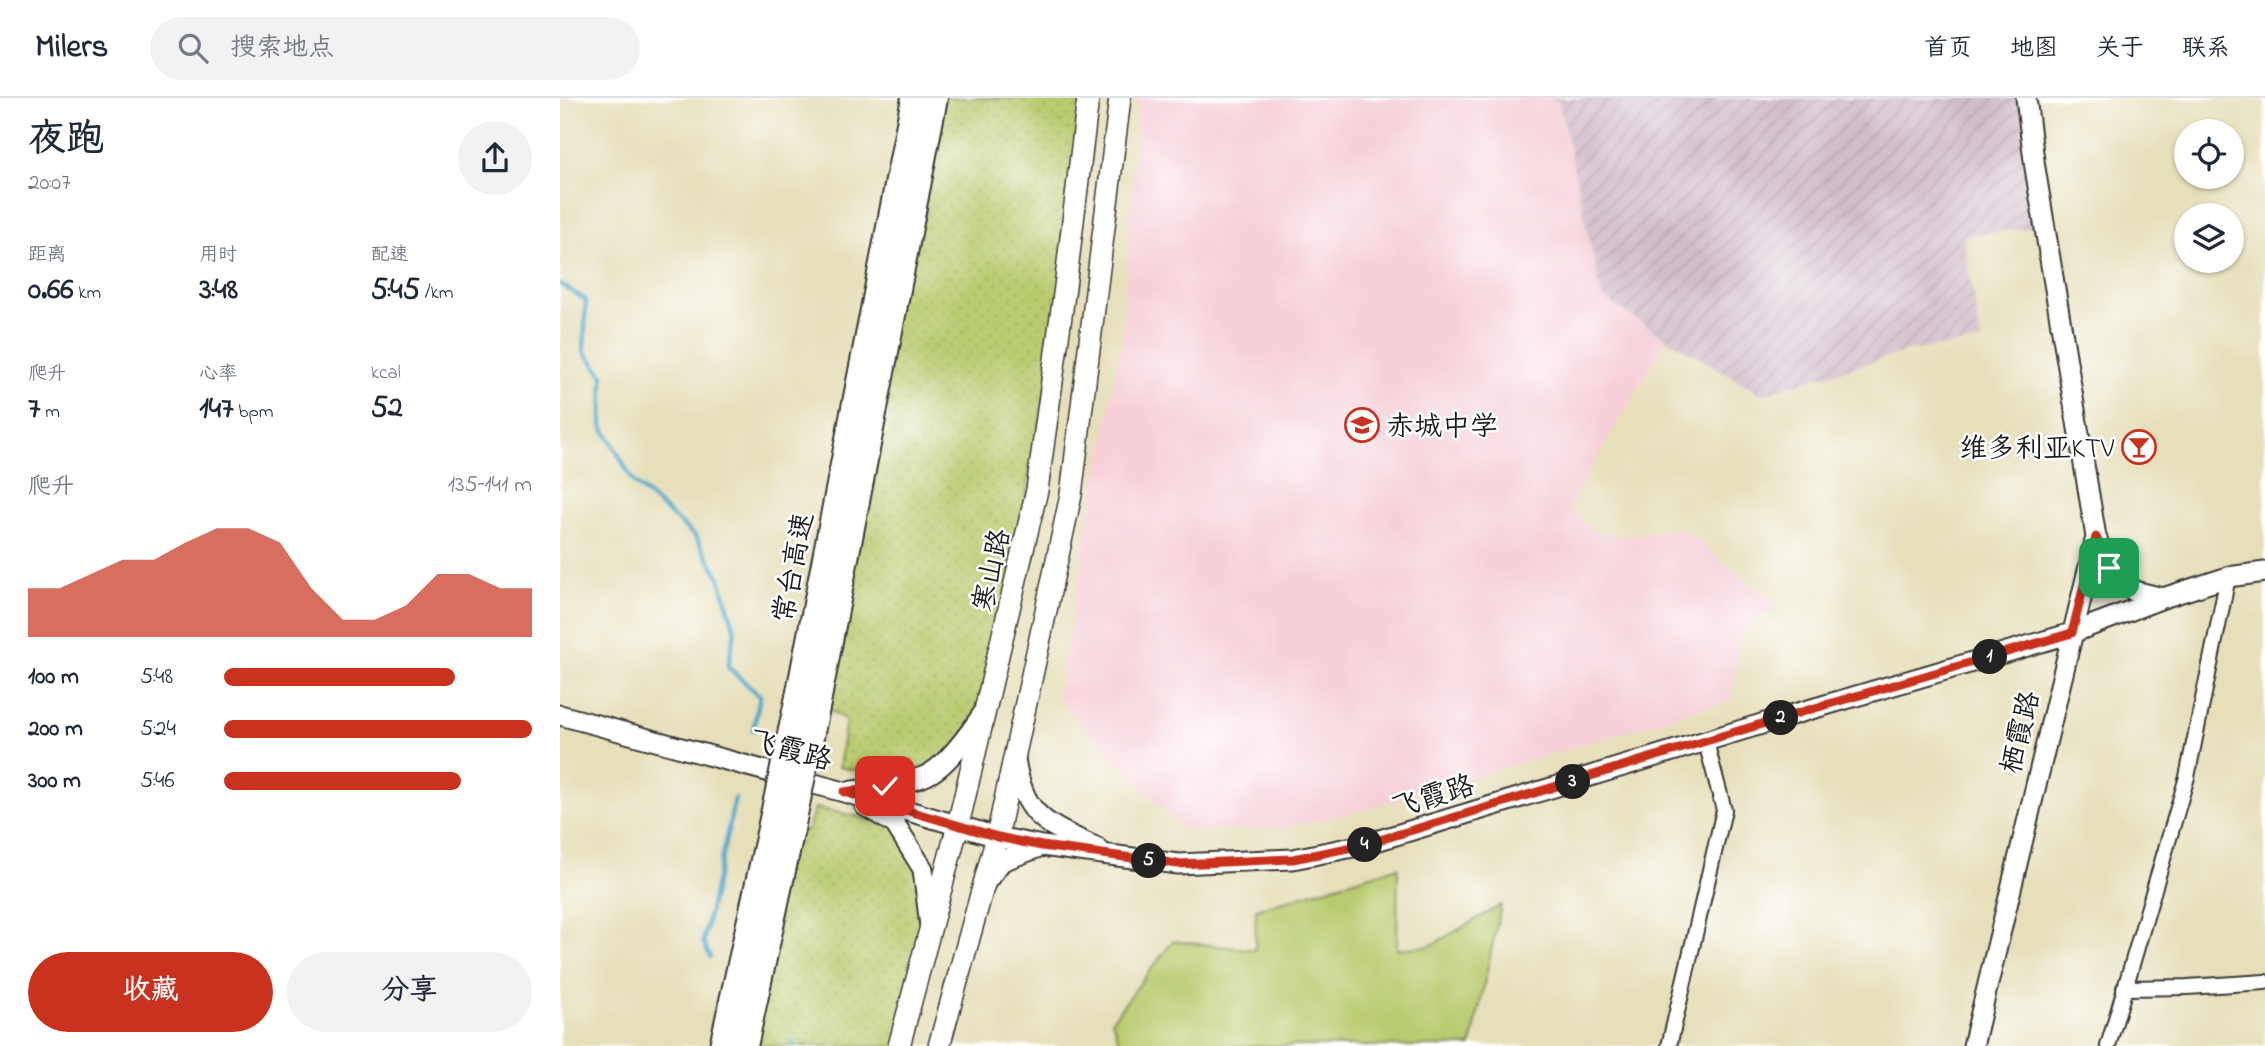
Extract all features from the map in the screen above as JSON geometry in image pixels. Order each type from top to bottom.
[{"type":"highway","name":"常台高速","points":[[808,700],[914,98]]},
{"type":"highway","name":"常台高速","points":[[745,1046],[782,826],[935,98]]},
{"type":"highway","name":"常台高速","points":[[722,1046],[782,826]]},
{"type":"main road","name":"寒山路","points":[[899,1046],[987,709],[1037,490],[1064,301],[1088,98]]},
{"type":"main road","points":[[939,1046],[998,837],[1071,495],[1121,98]]},
{"type":"main road","name":"栖霞路","points":[[1973,1046],[2096,537],[2035,168],[2026,98]]},
{"type":"main road","points":[[2096,537],[2109,568],[2134,592],[2163,598]]},
{"type":"main road","name":"飞霞路","points":[[560,715],[998,837],[1042,846],[1178,864],[1293,859],[1363,845],[2072,633],[2163,598],[2228,577],[2265,572]]},
{"type":"main road","points":[[844,792],[885,786],[928,775],[962,744],[987,709]]},
{"type":"main road","points":[[1015,755],[1018,782],[1030,807],[1059,830],[1114,856]]},
{"type":"main road","points":[[844,792],[895,824],[923,869],[931,928]]},
{"type":"main road","points":[[985,884],[1002,861],[1042,846]]},
{"type":"street","points":[[2108,1046],[2187,776],[2228,577]]},
{"type":"street","points":[[1669,1046],[1724,810],[1706,743]]},
{"type":"street","points":[[2124,988],[2265,982]]},
{"type":"shaded area","name":"赤城中学","points":[[1138,98],[1546,98],[1559,101],[1602,297],[1667,339],[1569,507],[1594,532],[1617,536],[1682,529],[1777,605],[1740,634],[1731,700],[1346,815],[1276,829],[1184,831],[1057,698],[1121,343]]},
{"type":"shaded area","points":[[1546,98],[2026,98],[2045,226],[1963,236],[1981,341],[1908,351],[1762,394],[1667,339],[1602,297],[1559,101]]},
{"type":"green space","points":[[935,98],[1088,98],[1065,287],[987,709],[928,775],[885,786],[870,774],[839,767],[846,720],[818,703]]},
{"type":"green space","points":[[815,808],[895,824],[923,869],[931,927],[899,1046],[745,1046],[792,829],[807,831]]},
{"type":"green space","points":[[1398,867],[1397,949],[1430,946],[1501,905],[1471,1046],[1121,1046],[1112,1020],[1173,941],[1255,950],[1256,909]]},
{"type":"waterway","points":[[560,284],[586,300],[584,351],[603,375],[602,425],[634,483],[695,536],[719,576],[735,631],[728,667],[760,696],[753,730]]},
{"type":"waterway","points":[[710,957],[703,941],[735,798]]},
{"type":"place","name":"赤城中学","points":[[1362,425]]},
{"type":"place","name":"维多利亚KTV","points":[[2139,447]]},
{"type":"route","points":[[885,786],[844,792],[998,837],[1042,846],[1178,864],[1293,859],[1363,845],[2072,633],[2096,537],[2109,568]]}]
